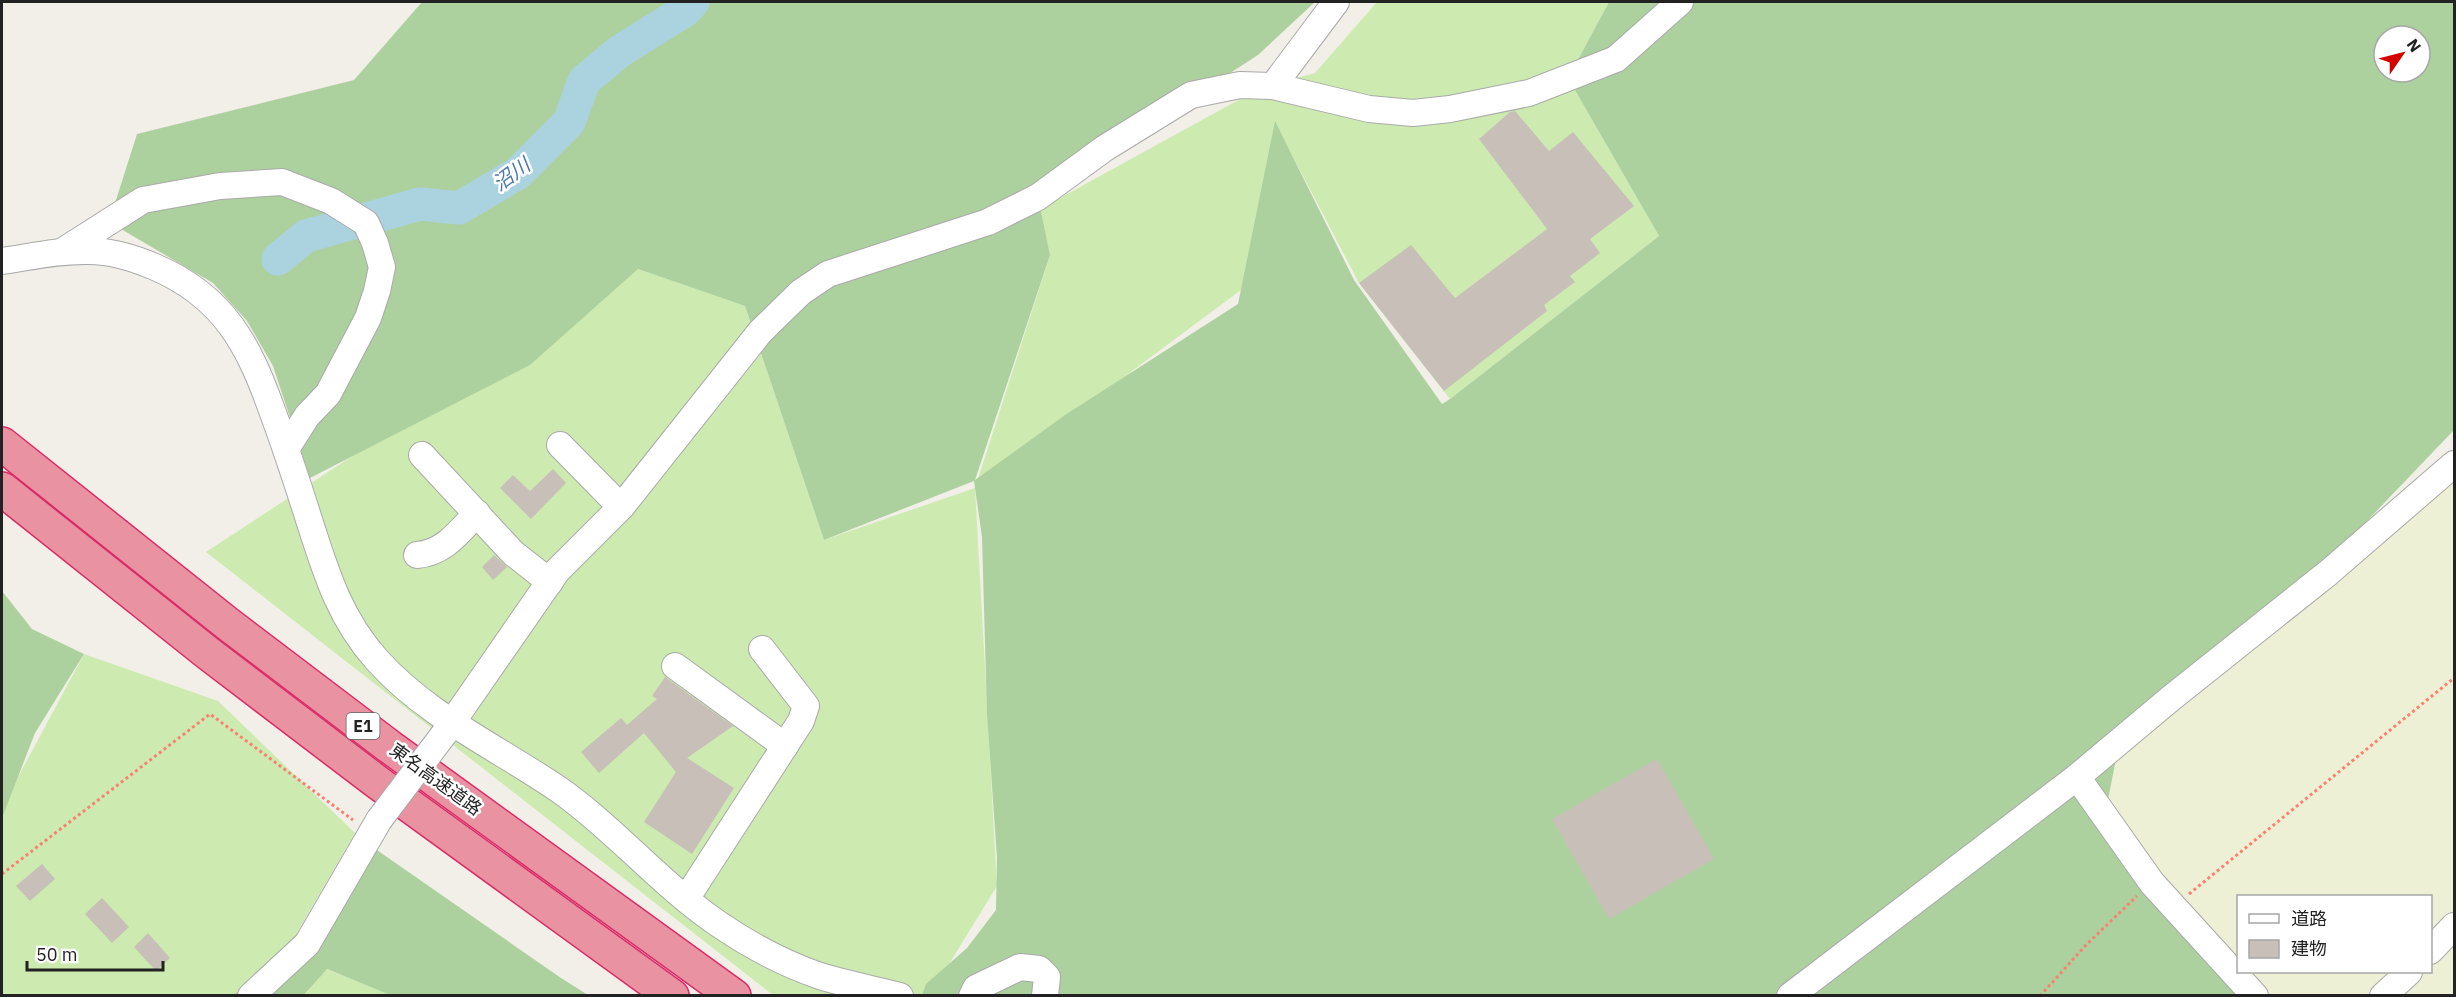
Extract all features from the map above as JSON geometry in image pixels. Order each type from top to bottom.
[{"type":"highway","name":"東名高速道路","points":[[2,444],[228,624],[390,747],[734,996]]},
{"type":"highway","name":"東名高速道路","points":[[2,489],[209,654],[368,775],[672,996]]},
{"type":"street","points":[[1273,86],[1336,2]]},
{"type":"street","points":[[251,996],[307,944],[375,827],[448,729],[557,571],[621,507],[760,332],[801,292],[828,274],[988,222],[1038,197],[1105,148],[1191,95],[1240,85],[1273,86],[1369,109],[1413,113],[1450,109],[1529,93],[1616,59],[1680,2]]},
{"type":"street","points":[[63,251],[143,200],[220,186],[282,182],[331,201],[366,223],[382,267],[368,318],[328,394],[307,416],[286,449]]},
{"type":"street","points":[[2,261],[63,251],[117,254],[142,262],[179,279],[216,305],[235,328],[250,353],[286,449],[332,591],[351,628],[377,661],[448,729],[540,777],[574,801],[606,826],[686,899],[734,934],[783,961],[821,976],[900,996]]},
{"type":"street","points":[[560,445],[621,507]]},
{"type":"street","points":[[422,455],[513,553],[550,582]]},
{"type":"street","points":[[1790,996],[2077,777],[2170,699],[2328,573],[2454,464]]},
{"type":"street","points":[[417,555],[429,554],[447,544],[477,513]]},
{"type":"street","points":[[686,899],[801,721],[806,706],[762,650]]},
{"type":"street","points":[[675,666],[785,746]]},
{"type":"street","points":[[2077,777],[2151,883],[2255,996]]},
{"type":"street","points":[[2432,949],[2454,926]]},
{"type":"street","points":[[972,996],[976,988],[1020,967],[1039,969],[1047,977],[1045,996]]},
{"type":"street","points":[[2383,996],[2408,973]]},
{"type":"path","points":[[2173,907],[2403,722],[2454,678]]},
{"type":"path","points":[[2,874],[210,714],[375,827]]},
{"type":"path","points":[[2040,996],[2086,945],[2151,883]]},
{"type":"green space","points":[[422,2],[1315,2],[1258,55],[1038,197],[1050,255],[975,480],[1065,415],[1238,304],[1275,121],[1354,280],[1442,404],[1450,399],[1659,236],[1568,78],[1609,2],[2454,2],[2454,430],[2278,614],[2116,759],[2105,815],[2212,929],[2237,965],[2237,973],[2243,973],[2258,995],[922,995],[926,984],[967,948],[996,910],[997,858],[987,714],[982,537],[974,481],[824,540],[745,306],[638,269],[530,365],[310,478],[273,366],[247,321],[213,283],[109,222],[137,134],[354,80]]},
{"type":"green space","points":[[1377,2],[1609,2],[1568,78],[1659,236],[1450,399],[1359,283],[1280,132],[1241,290],[975,488],[1050,255],[1040,209],[1262,87],[1315,73]]},
{"type":"green space","points":[[638,269],[745,306],[824,540],[975,488],[997,886],[930,995],[773,995],[206,552]]},
{"type":"green space","points":[[2454,473],[2454,995],[2261,995],[2243,973],[2432,973],[2432,895],[2237,895],[2237,967],[2077,777]]},
{"type":"green space","points":[[2,591],[32,629],[84,654],[35,733],[2,818]]},
{"type":"green space","points":[[84,654],[218,701],[355,833],[268,982],[251,995],[2,996],[2,807]]},
{"type":"green space","points":[[374,848],[588,995],[390,995],[327,969],[304,995],[233,996],[280,952]]},
{"type":"green space","points":[[326,969],[391,995],[304,996]]},
{"type":"building","points":[[1515,111],[1549,151],[1573,132],[1634,206],[1590,239],[1600,253],[1570,276],[1575,282],[1544,305],[1547,311],[1444,391],[1359,283],[1411,245],[1455,298],[1547,229],[1479,139],[1510,112]]},
{"type":"building","points":[[553,469],[566,483],[531,519],[500,488],[513,475],[530,491]]},
{"type":"building","points":[[494,555],[507,567],[493,580],[482,567]]},
{"type":"building","points":[[665,677],[733,726],[687,758],[734,788],[692,854],[644,822],[676,772],[644,733],[599,773],[581,752],[621,718],[627,725],[657,699],[652,696]]},
{"type":"building","points":[[1657,759],[1714,859],[1609,919],[1552,819]]},
{"type":"building","points":[[42,864],[55,879],[30,901],[16,886]]},
{"type":"building","points":[[102,898],[129,927],[112,943],[85,914]]},
{"type":"building","points":[[148,933],[170,958],[156,971],[134,947]]},
{"type":"waterway","name":"沼川","points":[[278,259],[306,236],[420,204],[459,208],[518,173],[569,122],[584,81],[620,51],[686,10],[693,2]]}]
